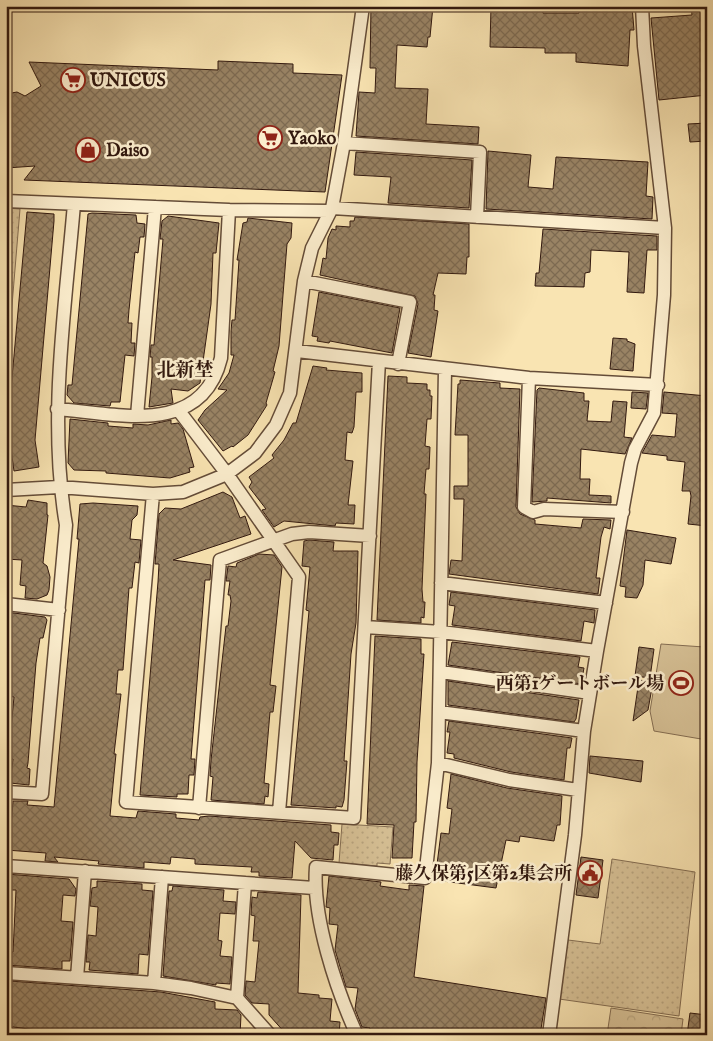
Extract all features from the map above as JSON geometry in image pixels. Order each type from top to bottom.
[{"type":"street","points":[[6,490],[59,487],[153,494],[183,492],[227,474],[255,453],[276,425],[290,393],[297,351],[304,281],[312,248],[331,209],[344,143],[363,6]]},
{"type":"street","points":[[549,1035],[575,835],[584,731],[596,651],[631,463],[635,449],[654,413],[658,385],[664,295],[665,228],[644,46],[642,6]]},
{"type":"street","points":[[344,143],[480,152],[477,218]]},
{"type":"street","points":[[6,201],[229,210],[331,209],[665,228]]},
{"type":"street","points":[[6,792],[42,794],[66,526],[59,487],[57,409],[74,204]]},
{"type":"street","points":[[137,416],[155,207]]},
{"type":"street","points":[[57,409],[158,416],[180,411],[195,402],[208,389],[217,375],[219,366],[229,210]]},
{"type":"street","points":[[304,281],[410,302],[398,364]]},
{"type":"street","points":[[297,351],[445,370],[529,378],[658,385]]},
{"type":"street","points":[[153,494],[126,802],[354,818],[379,361]]},
{"type":"street","points":[[357,1035],[340,994],[330,959],[314,888],[316,867],[425,878],[438,764],[445,370]]},
{"type":"street","points":[[529,378],[524,507],[533,512],[544,509],[623,512]]},
{"type":"street","points":[[180,411],[299,577],[279,812]]},
{"type":"street","points":[[199,808],[220,560],[292,534],[308,532],[370,536]]},
{"type":"street","points":[[441,583],[606,603]]},
{"type":"street","points":[[6,604],[59,610]]},
{"type":"street","points":[[365,627],[441,632],[596,651]]},
{"type":"street","points":[[441,672],[590,693]]},
{"type":"street","points":[[440,712],[584,731]]},
{"type":"street","points":[[438,764],[509,780],[578,790]]},
{"type":"street","points":[[6,866],[314,888]]},
{"type":"street","points":[[77,978],[84,872]]},
{"type":"street","points":[[154,983],[162,877]]},
{"type":"street","points":[[237,998],[246,883]]},
{"type":"street","points":[[6,973],[154,983],[191,988],[237,998],[270,1035]]},
{"type":"green space","points":[[6,208],[20,209],[6,378]]},
{"type":"green space","name":"西第1ゲートボール場","points":[[661,644],[704,647],[703,653],[707,654],[707,740],[654,731],[650,711]]},
{"type":"green space","points":[[342,824],[393,827],[390,864],[377,863],[377,866],[339,863]]},
{"type":"green space","points":[[612,859],[695,872],[679,1016],[559,999],[568,940],[600,944]]},
{"type":"green space","points":[[611,1008],[683,1019],[681,1035],[607,1035]]},
{"type":"building","points":[[371,6],[433,6],[430,37],[428,37],[427,47],[397,45],[395,88],[428,89],[426,124],[479,127],[478,144],[356,136],[359,92],[375,93],[376,68],[370,68]]},
{"type":"building","points":[[491,6],[543,6],[543,13],[579,13],[578,6],[632,6],[634,30],[630,30],[628,66],[576,62],[576,53],[545,53],[545,48],[490,47]]},
{"type":"building","points":[[691,6],[707,6],[707,95],[659,100],[651,18],[692,15]]},
{"type":"building","points":[[218,61],[293,64],[293,73],[342,75],[325,192],[24,180],[35,166],[6,168],[6,94],[17,92],[25,96],[41,86],[29,62],[218,70]]},
{"type":"building","points":[[707,123],[707,141],[690,142],[688,124]]},
{"type":"building","points":[[488,151],[531,155],[528,187],[553,189],[556,157],[648,162],[646,196],[653,197],[652,219],[486,209]]},
{"type":"building","points":[[356,152],[472,160],[469,208],[388,203],[391,177],[354,175]]},
{"type":"building","points":[[27,212],[54,214],[54,221],[35,440],[39,467],[14,471],[9,435],[10,422],[8,422]]},
{"type":"building","points":[[88,214],[136,215],[137,223],[145,224],[144,237],[140,237],[138,253],[135,252],[129,310],[128,323],[132,323],[131,343],[135,343],[134,356],[125,355],[120,402],[111,402],[110,406],[74,403],[67,395],[68,385],[72,385]]},
{"type":"building","points":[[168,216],[219,223],[216,253],[213,253],[211,304],[200,383],[188,391],[171,389],[173,403],[149,407],[152,377],[151,345],[154,345],[163,239],[160,239],[162,221]]},
{"type":"building","points":[[355,217],[469,224],[469,257],[467,257],[466,274],[438,273],[433,295],[435,295],[434,310],[438,311],[431,357],[408,353],[418,304],[415,296],[320,275],[323,258],[326,259],[328,238],[332,229],[336,230],[336,226],[350,227],[350,221],[354,221]]},
{"type":"building","points":[[248,218],[292,223],[291,238],[287,244],[279,346],[267,405],[248,435],[233,447],[223,451],[198,420],[205,410],[227,390],[218,389],[229,373],[234,355],[231,355],[231,331],[232,320],[235,320],[239,260],[237,260],[243,223],[247,222]]},
{"type":"building","points":[[543,229],[657,236],[657,250],[647,250],[644,293],[627,292],[629,252],[591,250],[590,272],[585,273],[584,287],[535,286],[536,273],[539,273]]},
{"type":"building","points":[[319,292],[400,308],[392,353],[330,341],[329,343],[317,341],[318,337],[312,336]]},
{"type":"building","points":[[613,338],[627,339],[627,341],[635,344],[633,371],[610,369]]},
{"type":"building","points":[[313,366],[327,368],[326,370],[362,373],[362,392],[356,392],[354,427],[352,433],[347,432],[345,460],[353,461],[348,505],[355,505],[354,524],[336,523],[335,526],[284,521],[274,527],[262,510],[266,509],[249,487],[252,482],[249,477],[274,458],[272,455],[284,440],[293,423],[296,423]]},
{"type":"building","points":[[388,376],[407,377],[407,383],[427,384],[427,390],[430,390],[430,396],[432,396],[431,419],[427,419],[425,446],[430,447],[429,469],[426,469],[424,494],[426,494],[422,589],[423,602],[425,602],[424,618],[421,617],[421,623],[377,620]]},
{"type":"building","points":[[460,380],[500,383],[500,388],[520,389],[516,507],[520,514],[535,520],[535,524],[581,528],[583,519],[611,520],[610,529],[604,527],[601,537],[596,578],[600,578],[598,594],[449,574],[451,560],[462,561],[464,499],[454,499],[454,486],[468,486],[468,435],[455,435],[458,384],[460,384]]},
{"type":"building","points":[[539,388],[584,393],[584,401],[589,401],[587,421],[611,422],[613,401],[627,402],[624,437],[632,438],[625,454],[581,449],[580,479],[590,479],[589,495],[611,496],[611,503],[547,498],[547,501],[532,502],[537,390]]},
{"type":"building","points":[[632,392],[648,393],[646,409],[631,408]]},
{"type":"building","points":[[664,392],[707,396],[704,439],[707,439],[707,526],[688,524],[691,496],[690,491],[682,491],[685,462],[667,460],[667,456],[642,453],[652,435],[675,437],[677,414],[662,413]]},
{"type":"building","points":[[70,419],[108,423],[108,426],[133,428],[133,424],[148,425],[171,420],[171,424],[178,423],[183,429],[194,467],[189,468],[190,472],[170,478],[106,473],[106,471],[74,470],[68,463]]},
{"type":"building","points":[[223,492],[232,497],[240,518],[245,516],[251,534],[173,560],[211,565],[210,580],[205,580],[191,759],[195,759],[194,775],[189,775],[188,794],[177,794],[177,797],[140,795],[158,582],[159,564],[155,564],[159,514],[165,508],[181,509]]},
{"type":"building","points":[[28,500],[47,503],[48,515],[43,563],[47,566],[50,577],[49,590],[47,595],[37,599],[25,598],[26,586],[20,585],[22,560],[6,559],[6,505],[26,507]]},
{"type":"building","points":[[80,504],[138,506],[137,515],[132,520],[130,539],[141,540],[139,563],[135,562],[132,588],[129,588],[123,670],[118,670],[116,694],[121,694],[114,754],[116,754],[110,816],[136,818],[138,811],[176,814],[176,818],[199,820],[200,817],[209,816],[331,825],[331,832],[339,833],[338,845],[334,845],[333,860],[311,858],[295,841],[292,878],[259,876],[259,872],[251,872],[252,867],[195,864],[195,859],[171,857],[170,864],[144,862],[144,868],[98,864],[99,861],[54,857],[58,862],[45,861],[46,853],[6,850],[6,827],[11,827],[13,801],[28,801],[27,805],[54,807],[79,539],[77,539]]},
{"type":"building","points":[[627,530],[676,538],[671,564],[645,560],[643,585],[637,598],[625,597],[626,587],[620,586]]},
{"type":"building","points":[[304,541],[334,542],[333,551],[358,551],[356,623],[351,654],[344,761],[347,761],[344,800],[342,807],[336,806],[336,808],[291,805],[309,611],[306,610],[310,567],[302,566]]},
{"type":"building","points":[[259,554],[274,555],[282,567],[270,685],[276,686],[273,712],[270,712],[264,783],[269,784],[268,797],[265,796],[264,804],[211,800],[213,777],[210,776],[211,760],[226,626],[228,626],[231,601],[230,595],[228,595],[230,581],[226,581],[228,566],[236,567],[237,563]]},
{"type":"building","points":[[451,592],[595,610],[594,623],[584,621],[581,641],[452,625],[455,606],[449,605]]},
{"type":"building","points":[[6,612],[45,617],[47,620],[43,638],[40,638],[36,663],[27,768],[30,769],[29,785],[10,783],[13,759],[8,759],[14,697],[6,696]]},
{"type":"building","points":[[375,636],[421,639],[421,654],[424,654],[417,762],[416,822],[414,822],[412,858],[392,858],[394,825],[367,824]]},
{"type":"building","points":[[452,642],[580,657],[578,667],[584,668],[581,684],[448,665]]},
{"type":"building","points":[[639,647],[654,649],[650,678],[635,676]]},
{"type":"building","points":[[639,680],[653,682],[648,710],[633,721]]},
{"type":"building","points":[[448,681],[579,700],[576,719],[574,722],[448,705]]},
{"type":"building","points":[[449,721],[572,738],[570,748],[567,748],[564,780],[511,772],[454,758],[454,754],[447,753],[450,732],[447,732]]},
{"type":"building","points":[[590,756],[643,761],[641,782],[589,773]]},
{"type":"building","points":[[451,774],[507,788],[562,796],[560,825],[557,825],[554,841],[520,836],[519,842],[506,840],[496,888],[435,880],[441,833],[449,834],[452,809],[447,808]]},
{"type":"building","name":"藤久保第5区第2集会所","points":[[581,857],[603,860],[598,898],[576,895]]},
{"type":"building","points":[[6,874],[69,879],[76,889],[75,896],[63,895],[61,921],[73,922],[70,961],[62,961],[62,969],[6,965],[6,952],[13,952],[16,890],[6,890]]},
{"type":"building","points":[[329,876],[381,882],[380,886],[409,890],[409,885],[424,886],[414,977],[546,998],[540,1035],[369,1035],[370,1028],[362,1027],[355,1009],[358,988],[346,987],[335,950],[338,925],[329,924],[330,908],[326,907]]},
{"type":"building","points":[[97,881],[142,884],[142,890],[153,891],[148,955],[139,954],[138,974],[89,970],[90,962],[86,962],[88,935],[96,936],[98,907],[90,906],[92,888],[97,887]]},
{"type":"building","points":[[173,886],[224,890],[223,901],[236,902],[235,914],[220,913],[218,940],[222,941],[220,956],[232,957],[230,984],[216,983],[216,985],[163,976],[169,891],[172,891]]},
{"type":"building","points":[[258,892],[301,895],[298,993],[319,995],[319,998],[332,999],[330,1021],[340,1022],[339,1035],[287,1035],[269,1015],[269,1004],[252,1003],[245,995],[246,981],[255,982],[259,941],[253,941],[255,916],[251,915],[252,897],[257,898]]},
{"type":"building","points":[[10,981],[161,992],[215,1002],[215,1009],[237,1010],[241,1015],[240,1035],[74,1035],[6,1026]]},
{"type":"building","points":[[690,1013],[707,1015],[707,1035],[687,1035]]},
{"type":"place","name":"UNICUS","points":[[73,80]]},
{"type":"place","name":"Yaoko","points":[[270,138]]},
{"type":"place","name":"Daiso","points":[[88,150]]},
{"type":"place","name":"西第1ゲートボール場","points":[[681,683]]},
{"type":"place","name":"藤久保第5区第2集会所","points":[[590,873]]},
{"type":"district","name":"北新埜","points":[[185,369]]}]
